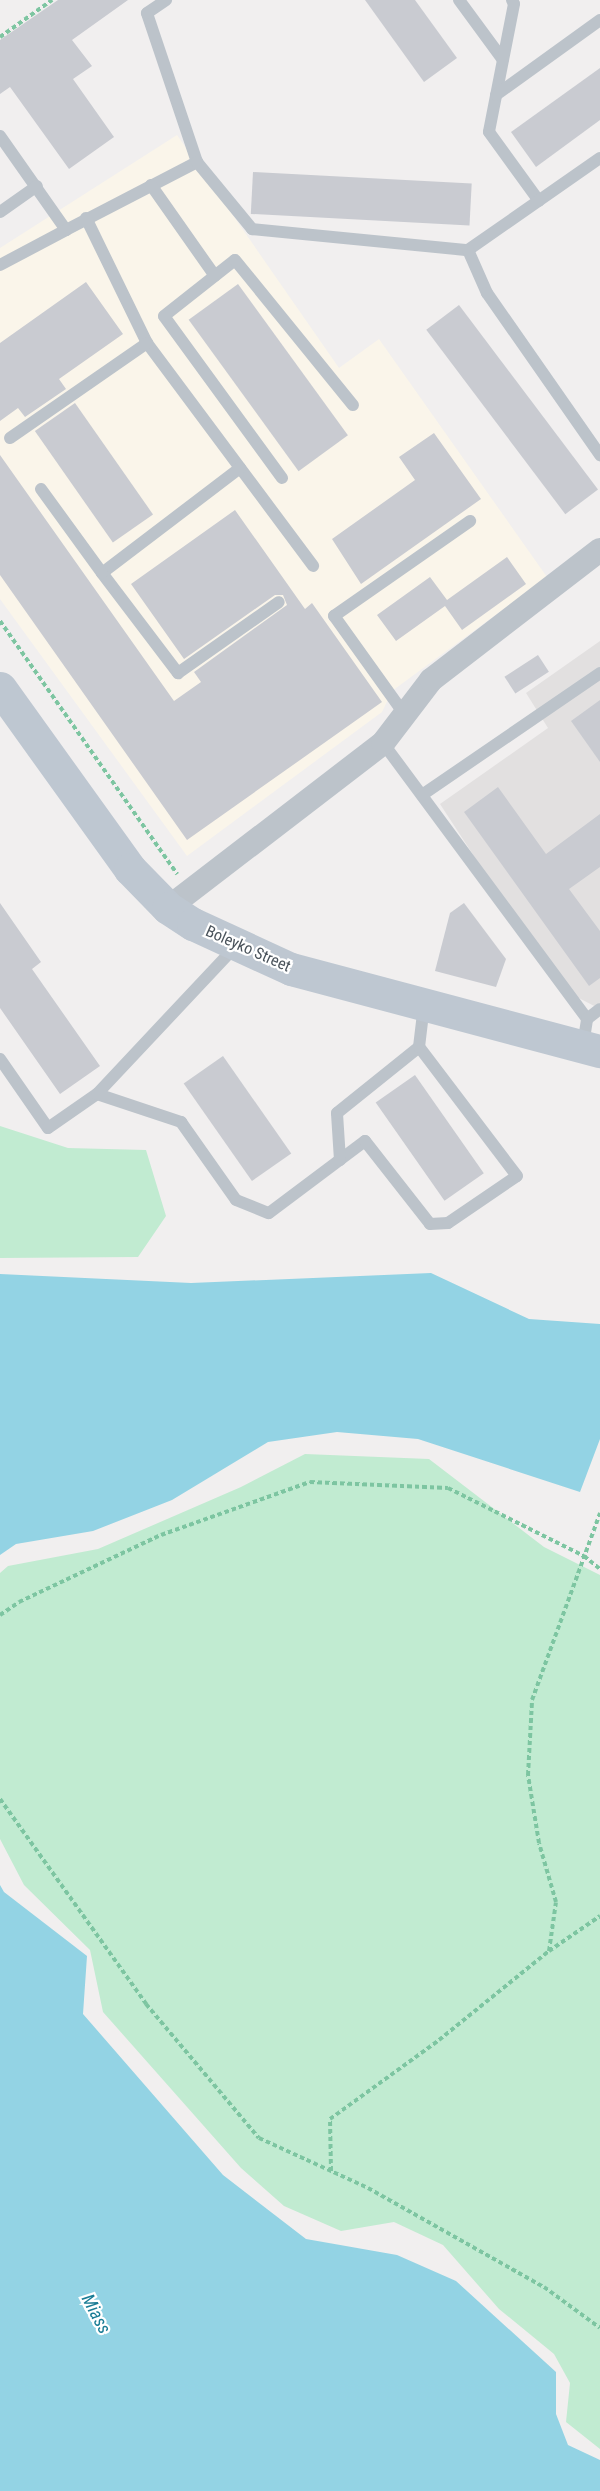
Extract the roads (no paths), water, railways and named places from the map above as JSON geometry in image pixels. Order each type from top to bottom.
[{"type":"street","points":[[179,900],[383,743],[431,680],[600,549]]},
{"type":"street","name":"Boleyko Street","points":[[0,688],[130,869],[179,900],[235,947],[291,969],[424,1005],[590,1039]]},
{"type":"lane","points":[[166,0],[147,14],[197,162],[252,229],[468,249],[600,158]]},
{"type":"lane","points":[[459,0],[503,60]]},
{"type":"lane","points":[[512,0],[514,4],[489,132],[539,201]]},
{"type":"lane","points":[[496,94],[600,20]]},
{"type":"lane","points":[[0,136],[66,230]]},
{"type":"lane","points":[[0,265],[86,218],[197,162]]},
{"type":"lane","points":[[151,185],[215,276]]},
{"type":"lane","points":[[0,212],[37,186]]},
{"type":"lane","points":[[86,218],[147,343],[313,566]]},
{"type":"lane","points":[[468,249],[487,292],[600,455]]},
{"type":"lane","points":[[282,478],[164,316],[235,260],[353,405]]},
{"type":"lane","points":[[10,438],[147,343]]},
{"type":"lane","points":[[102,573],[240,468]]},
{"type":"lane","points":[[41,489],[178,673],[279,602]]},
{"type":"lane","points":[[405,715],[334,616],[470,521]]},
{"type":"lane","points":[[422,795],[600,673]]},
{"type":"lane","points":[[383,743],[422,795],[590,1039]]},
{"type":"lane","points":[[0,1059],[48,1128],[97,1094],[235,947]]},
{"type":"lane","points":[[97,1094],[181,1122],[236,1200],[269,1213],[365,1141],[430,1224],[448,1223],[517,1176],[419,1047],[424,1005]]},
{"type":"lane","points":[[590,1039],[600,1009]]},
{"type":"lane","points":[[340,1160],[337,1113],[419,1047]]},
{"type":"water","points":[[431,1273],[529,1319],[600,1324],[600,1439],[580,1492],[418,1439],[337,1432],[268,1442],[172,1500],[93,1531],[16,1544],[0,1555],[0,1274],[191,1283]]},
{"type":"water","name":"Miass","points":[[0,1885],[4,1892],[87,1956],[83,2014],[223,2175],[306,2239],[397,2255],[456,2281],[556,2372],[556,2414],[568,2445],[600,2460],[600,2491],[0,2491]]}]
